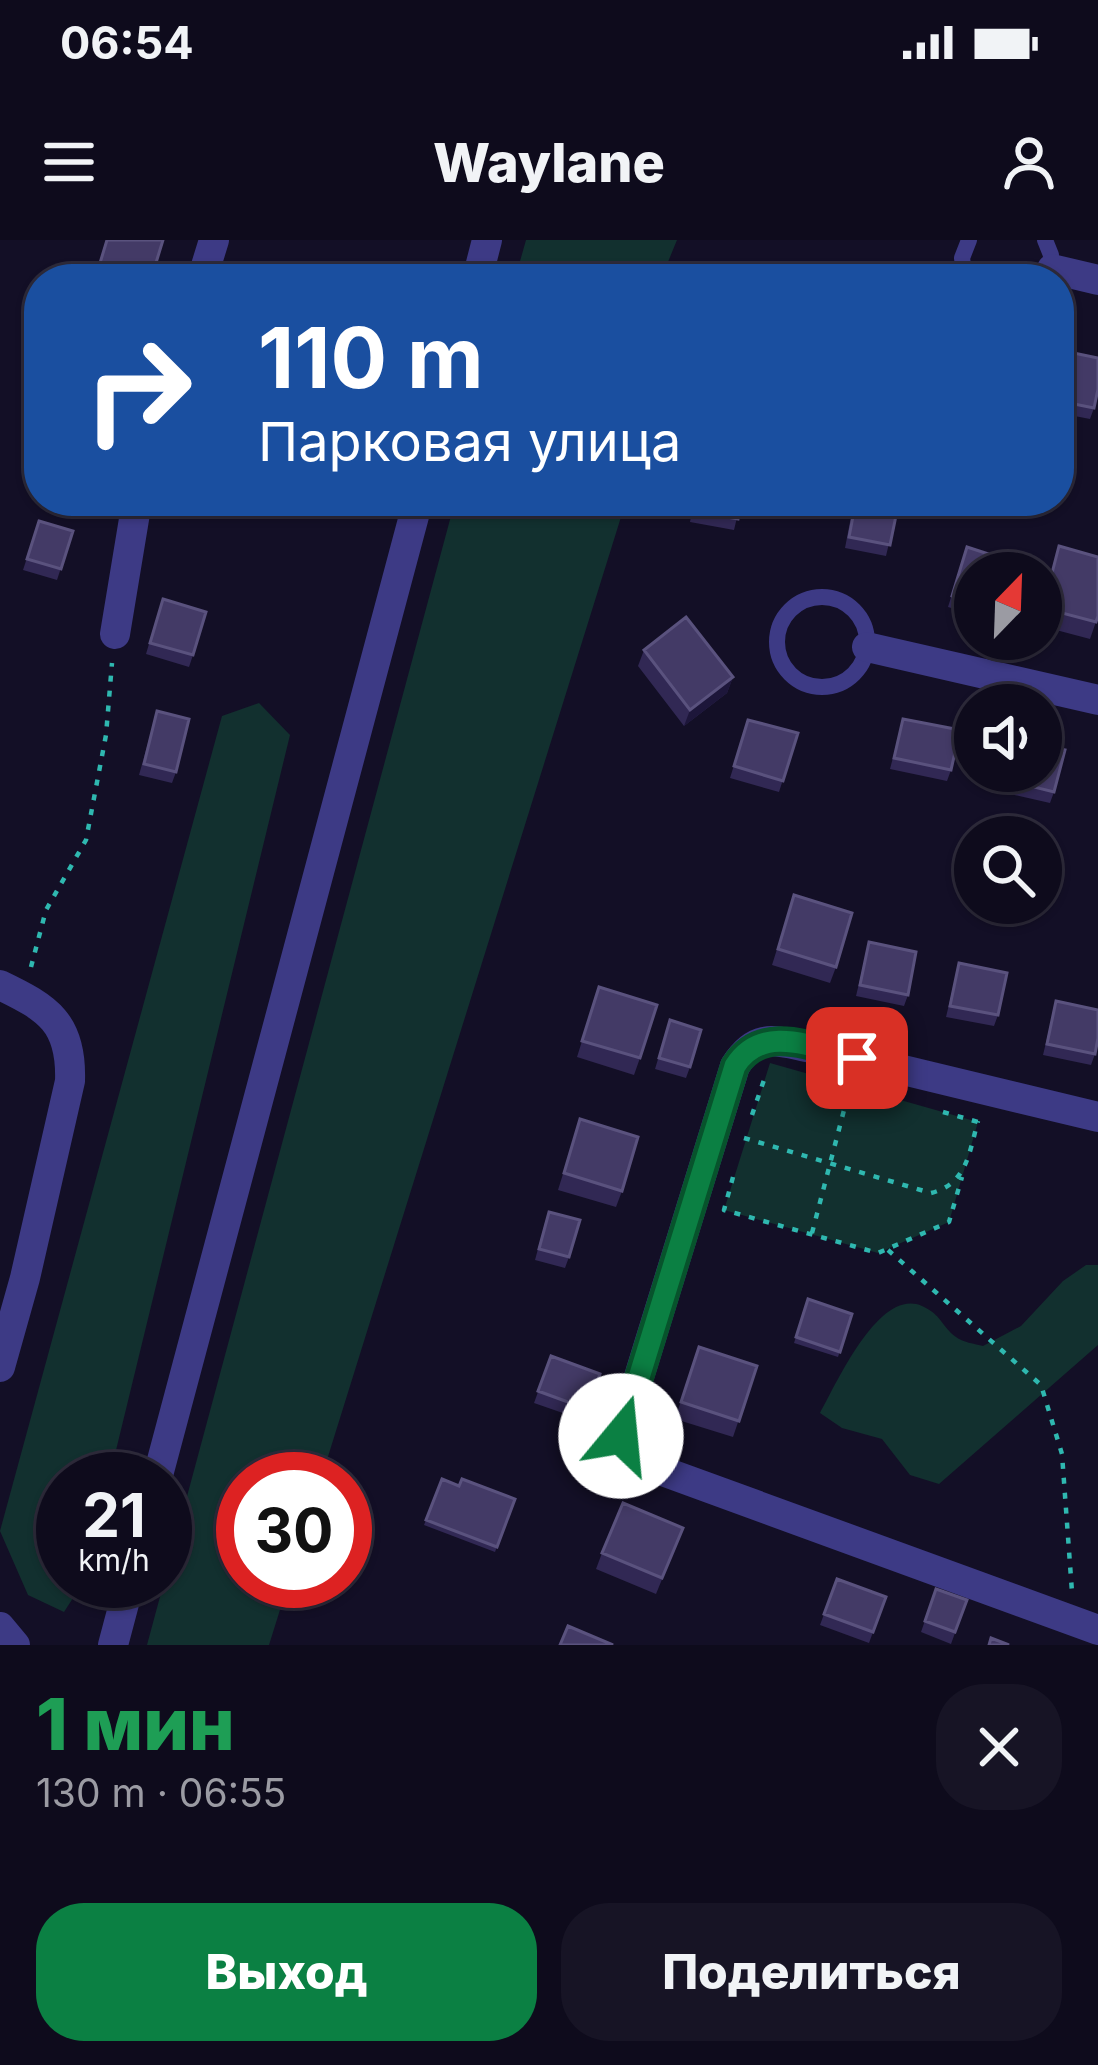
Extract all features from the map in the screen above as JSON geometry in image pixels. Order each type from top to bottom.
[{"type":"street","points":[[115,634],[135,516]]},
{"type":"street","points":[[164,1452],[414,516]]},
{"type":"street","points":[[867,647],[1098,700]]},
{"type":"street","points":[[0,1367],[13,1275],[70,1081],[71,1057],[58,1023],[42,1006],[12,990]]},
{"type":"street","points":[[1086,1626],[646,1465],[624,1451],[621,1436],[730,1134],[735,1066],[758,1055],[770,1040],[1098,1117]]},
{"type":"street","points":[[113,1645],[123,1608]]},
{"type":"street","points":[[0,1628],[15,1645]]},
{"type":"lane","points":[[827,597],[853,608],[867,647],[853,674],[824,687],[795,678],[778,652],[777,637],[788,611],[800,602],[827,597]]},
{"type":"path","points":[[12,990],[46,910],[86,840],[106,735],[115,634]]},
{"type":"path","points":[[751,1119],[758,1055]]},
{"type":"path","points":[[812,1234],[857,1058]]},
{"type":"path","points":[[734,1174],[724,1210],[878,1253],[949,1222],[988,1090]]},
{"type":"path","points":[[935,1109],[978,1122]]},
{"type":"path","points":[[730,1134],[739,1156]]},
{"type":"path","points":[[730,1134],[932,1193],[962,1177]]},
{"type":"path","points":[[887,1249],[1041,1384],[1062,1454],[1086,1626]]},
{"type":"green space","points":[[526,240],[677,240],[667,264],[519,264]]},
{"type":"green space","points":[[451,516],[621,516],[329,1452],[216,1452],[216,1608],[281,1608],[269,1645],[147,1645],[157,1608],[192,1608],[192,1478]]},
{"type":"green space","points":[[259,703],[290,735],[116,1452],[36,1452],[36,1599],[28,1595],[0,1531],[222,716]]},
{"type":"green space","points":[[770,1063],[978,1122],[949,1222],[878,1253],[724,1210]]},
{"type":"green space","points":[[1086,1265],[1098,1265],[1098,1345],[939,1484],[910,1475],[882,1439],[842,1428],[820,1413],[861,1341],[890,1310],[906,1304],[922,1306],[959,1339],[983,1346],[1021,1326],[1063,1281]]},
{"type":"building","points":[[107,240],[163,240],[156,264],[100,263]]},
{"type":"building","points":[[1074,353],[1098,358],[1094,408],[1074,404]]},
{"type":"building","points":[[853,516],[896,516],[890,545],[849,537]]},
{"type":"building","points":[[39,521],[73,531],[61,569],[27,559]]},
{"type":"building","points":[[1059,546],[1098,557],[1096,622],[1062,613],[1062,552],[1057,552]]},
{"type":"building","points":[[163,599],[206,612],[193,655],[150,643]]},
{"type":"building","points":[[686,617],[733,677],[690,710],[644,650]]},
{"type":"building","points":[[157,711],[189,719],[176,772],[144,764]]},
{"type":"building","points":[[903,719],[954,729],[951,770],[894,758]]},
{"type":"building","points":[[748,720],[798,733],[783,781],[734,766]]},
{"type":"building","points":[[794,895],[852,913],[836,967],[778,949]]},
{"type":"building","points":[[869,942],[916,952],[908,995],[860,985]]},
{"type":"building","points":[[959,963],[1007,973],[998,1015],[950,1006]]},
{"type":"building","points":[[599,987],[657,1005],[640,1058],[582,1041]]},
{"type":"building","points":[[1056,1001],[1098,1010],[1095,1054],[1047,1044]]},
{"type":"building","points":[[670,1020],[701,1030],[690,1067],[659,1058]]},
{"type":"building","points":[[580,1119],[638,1137],[622,1191],[564,1173]]},
{"type":"building","points":[[549,1212],[580,1220],[569,1257],[539,1249]]},
{"type":"building","points":[[808,1299],[852,1314],[840,1352],[796,1337]]},
{"type":"building","points":[[699,1347],[757,1366],[739,1421],[681,1402]]},
{"type":"building","points":[[551,1356],[600,1374],[587,1409],[538,1391]]},
{"type":"building","points":[[442,1479],[459,1486],[462,1479],[515,1499],[497,1547],[426,1520]]},
{"type":"building","points":[[623,1503],[683,1528],[662,1578],[602,1553]]},
{"type":"building","points":[[837,1579],[886,1597],[873,1632],[824,1614]]},
{"type":"building","points":[[936,1589],[967,1600],[955,1632],[925,1621]]},
{"type":"building","points":[[568,1626],[613,1645],[560,1645]]},
{"type":"route","points":[[621,1436],[735,1066],[747,1047],[770,1040],[857,1058]]}]
